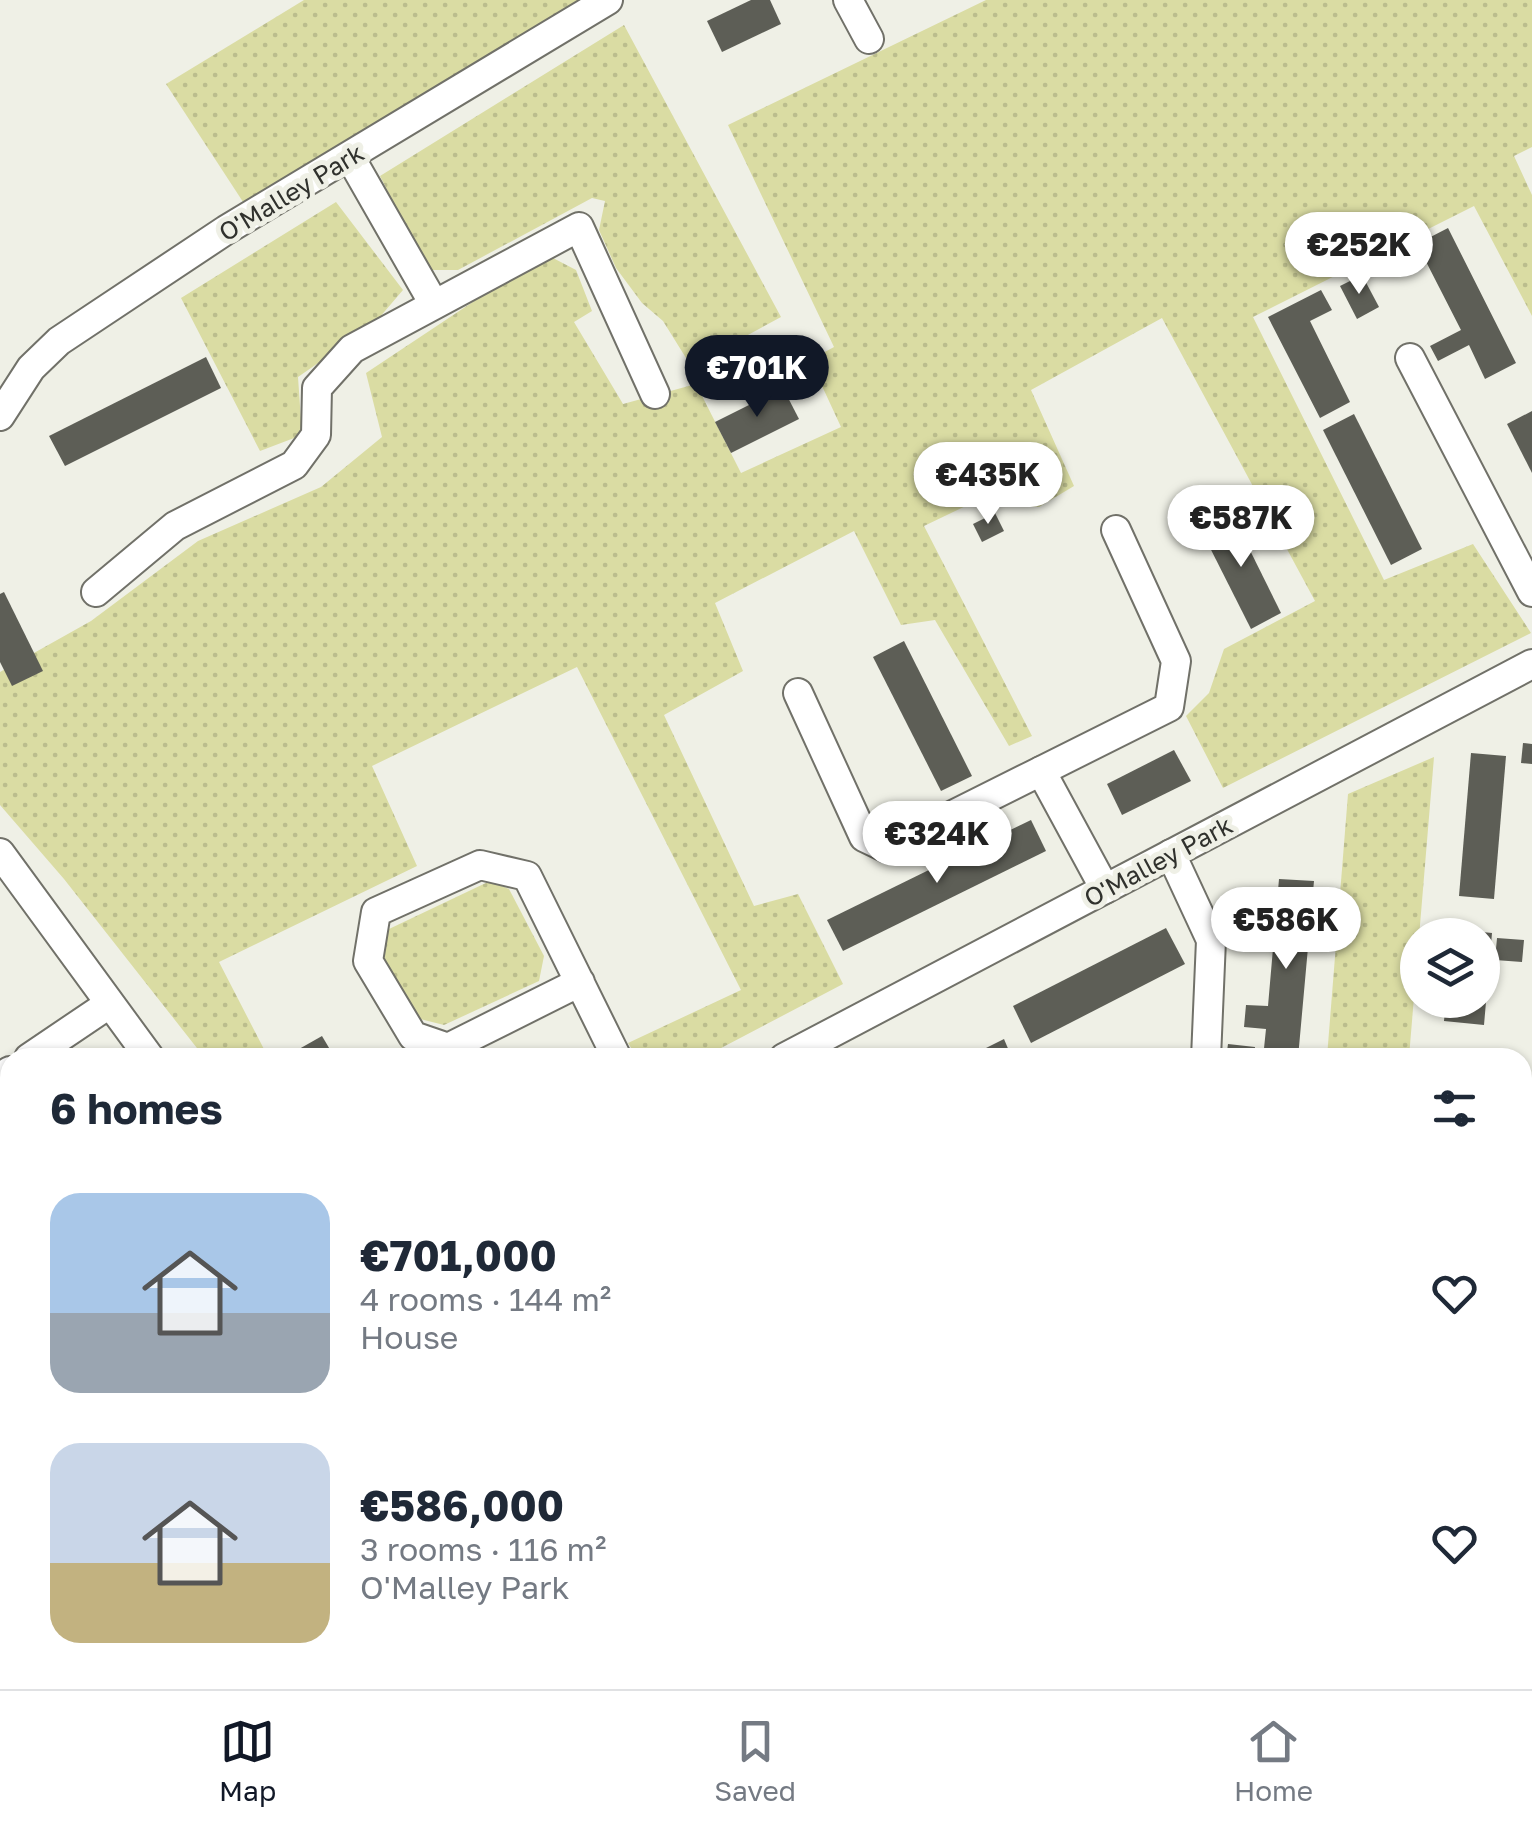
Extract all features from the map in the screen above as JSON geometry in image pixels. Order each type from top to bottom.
[{"type":"street","name":"O'Malley Park","points":[[0,416],[31,368],[60,341],[226,230],[608,0]]},
{"type":"street","points":[[848,0],[868,38]]},
{"type":"street","points":[[350,157],[434,304]]},
{"type":"street","points":[[96,592],[176,526],[294,464],[316,435],[317,388],[352,349],[580,228],[654,394]]},
{"type":"street","points":[[1410,358],[1532,592]]},
{"type":"street","points":[[798,693],[864,838],[886,848],[1168,707],[1176,661],[1116,530]]},
{"type":"street","name":"O'Malley Park","points":[[803,1048],[1532,664]]},
{"type":"street","points":[[1040,771],[1105,888]]},
{"type":"street","points":[[0,853],[142,1048]]},
{"type":"street","points":[[1171,854],[1212,940],[1207,1048]]},
{"type":"street","points":[[580,982],[448,1048],[412,1036],[368,961],[376,912],[480,864],[527,876],[580,982],[612,1048]]},
{"type":"street","points":[[45,1048],[109,1004]]},
{"type":"green space","points":[[304,0],[582,0],[247,208],[166,84]]},
{"type":"green space","points":[[986,0],[1532,0],[1532,147],[1514,156],[1532,195],[1532,316],[1474,206],[1253,317],[1384,580],[1473,544],[1531,633],[1223,788],[1186,716],[1209,693],[1224,649],[1315,601],[1162,318],[1031,390],[1074,486],[1039,507],[974,502],[924,526],[1032,736],[1009,746],[935,620],[901,625],[854,531],[715,603],[743,671],[664,715],[754,906],[798,894],[843,984],[721,1048],[631,1048],[628,1043],[741,990],[577,667],[372,766],[417,866],[219,962],[263,1048],[197,1048],[64,879],[0,805],[0,672],[91,621],[198,541],[321,487],[382,437],[366,373],[530,264],[553,258],[576,270],[592,311],[574,322],[623,404],[696,384],[741,473],[841,427],[810,360],[834,347],[728,125]]},
{"type":"green space","points":[[624,25],[781,317],[691,366],[663,321],[642,303],[616,268],[599,230],[605,201],[592,198],[458,270],[428,270],[380,176]]},
{"type":"green space","points":[[336,202],[403,290],[373,325],[298,377],[302,435],[260,451],[181,298]]},
{"type":"green space","points":[[1434,757],[1421,918],[1400,918],[1400,1018],[1412,1018],[1410,1048],[1328,1048],[1348,794]]},
{"type":"green space","points":[[490,881],[509,889],[544,956],[539,981],[444,1025],[416,1018],[380,955],[389,929]]},
{"type":"building","points":[[751,0],[770,0],[781,24],[722,52],[707,21]]},
{"type":"building","points":[[1448,228],[1516,363],[1485,379],[1469,345],[1438,361],[1430,346],[1461,330],[1417,244]]},
{"type":"building","points":[[1362,275],[1379,307],[1357,319],[1340,286]]},
{"type":"building","points":[[1321,290],[1332,310],[1310,321],[1350,402],[1320,418],[1268,317]]},
{"type":"building","points":[[206,357],[221,388],[65,466],[49,436]]},
{"type":"building","points":[[783,388],[799,419],[731,453],[715,422]]},
{"type":"building","points":[[1532,411],[1532,473],[1507,424]]},
{"type":"building","points":[[1354,414],[1422,549],[1391,565],[1323,430]]},
{"type":"building","points":[[1231,512],[1281,613],[1251,629],[1200,528]]},
{"type":"building","points":[[995,513],[1004,531],[982,542],[973,524]]},
{"type":"building","points":[[4,592],[43,671],[12,686],[0,662],[0,594]]},
{"type":"building","points":[[904,641],[972,776],[941,791],[873,657]]},
{"type":"building","points":[[1523,743],[1532,744],[1532,764],[1521,763]]},
{"type":"building","points":[[1174,750],[1191,781],[1122,815],[1107,784]]},
{"type":"building","points":[[1471,753],[1506,756],[1494,899],[1459,896]]},
{"type":"building","points":[[1031,820],[1046,851],[843,951],[827,920]]},
{"type":"building","points":[[1279,879],[1314,881],[1299,1048],[1264,1048],[1266,1029],[1244,1027],[1246,1005],[1268,1006]]},
{"type":"building","points":[[1166,928],[1185,964],[1031,1043],[1013,1006]]},
{"type":"building","points":[[1500,938],[1524,940],[1522,962],[1500,960]]},
{"type":"building","points":[[1444,1018],[1485,1018],[1484,1025],[1444,1021]]},
{"type":"building","points":[[322,1036],[329,1048],[301,1048]]},
{"type":"building","points":[[1004,1039],[1008,1048],[986,1048]]},
{"type":"building","points":[[1228,1044],[1255,1047],[1255,1048],[1227,1048]]}]
